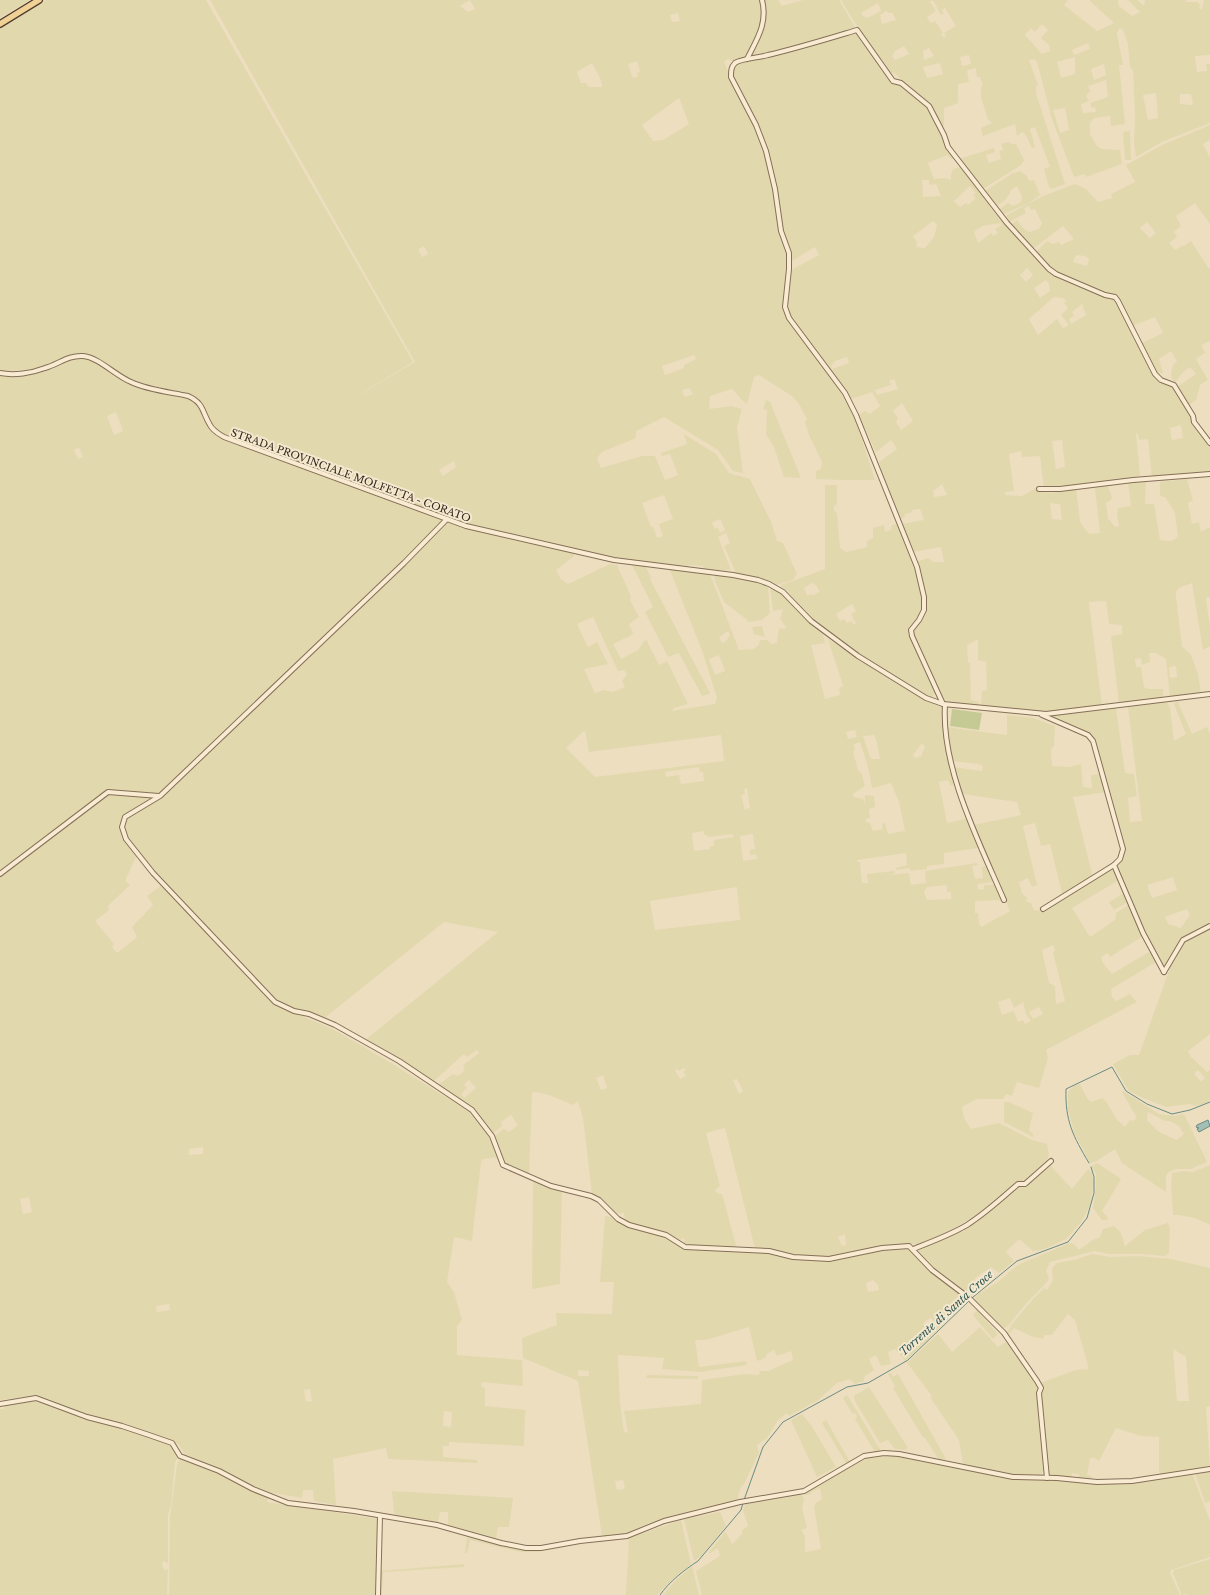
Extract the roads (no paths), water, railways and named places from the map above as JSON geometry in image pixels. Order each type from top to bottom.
[{"type":"main road","points":[[0,24],[39,0]]},
{"type":"street","points":[[748,59],[763,26],[764,7],[762,0]]},
{"type":"street","points":[[1004,900],[976,833],[950,763],[944,720],[944,705],[912,636],[911,630],[919,620],[924,610],[924,597],[917,567],[856,415],[845,393],[789,318],[785,307],[790,269],[789,253],[781,231],[775,188],[766,151],[756,125],[730,77],[730,69],[735,63],[743,59],[755,59],[806,46],[857,30],[893,81],[901,83],[929,106],[944,135],[948,147],[1007,223],[1050,269],[1063,277],[1105,295],[1115,297],[1155,374],[1161,380],[1174,384],[1193,416],[1194,422],[1210,443]]},
{"type":"street","name":"STRADA PROVINCIALE MOLFETTA - CORATO","points":[[0,373],[18,374],[45,369],[66,358],[85,356],[97,361],[132,382],[196,399],[200,403],[210,426],[224,437],[466,526],[609,559],[733,575],[758,580],[783,592],[802,613],[826,633],[858,656],[926,698],[944,705],[1039,714],[1210,694]]},
{"type":"street","points":[[1040,489],[1060,489],[1133,480],[1210,474]]},
{"type":"street","points":[[447,519],[404,563],[160,796],[125,817],[122,828],[126,839],[153,873],[239,962],[275,1002],[294,1011],[309,1014],[354,1036],[399,1061],[472,1110],[492,1136],[503,1165],[551,1186],[592,1196],[599,1200],[618,1219],[629,1225],[666,1235],[685,1247],[769,1251],[792,1257],[829,1259],[882,1248],[909,1246],[932,1270],[970,1300],[1004,1333],[1041,1388],[1039,1393],[1047,1478]]},
{"type":"street","points":[[1039,714],[1088,735],[1093,741],[1123,849],[1120,859],[1114,865],[1043,909]]},
{"type":"street","points":[[0,874],[108,792],[160,796]]},
{"type":"street","points":[[1114,865],[1143,933],[1164,972],[1183,940],[1210,926]]},
{"type":"street","points":[[913,1249],[930,1243],[967,1225],[992,1207],[1018,1184],[1025,1184],[1051,1161]]},
{"type":"street","points":[[0,1404],[36,1398],[87,1417],[122,1426],[172,1443],[180,1456],[219,1471],[253,1489],[288,1503],[437,1525],[501,1544],[526,1548],[541,1548],[580,1541],[627,1536],[664,1521],[748,1500],[804,1491],[864,1456],[884,1453],[899,1454],[1013,1477],[1097,1482],[1132,1481],[1210,1469]]},
{"type":"street","points":[[378,1595],[380,1516]]},
{"type":"water","points":[[1208,1120],[1210,1126],[1199,1132],[1197,1129],[1199,1128],[1196,1127],[1197,1125]]},
{"type":"waterway","name":"Torrente di Santa Croce","points":[[1089,1163],[1071,1128],[1067,1110],[1066,1089],[1112,1067],[1126,1091],[1147,1104],[1172,1114],[1190,1110],[1210,1102]]},
{"type":"waterway","name":"Torrente di Santa Croce","points":[[972,1298],[1017,1261],[1068,1242],[1087,1218],[1094,1193],[1094,1177],[1091,1167]]},
{"type":"waterway","name":"Torrente di Santa Croce","points":[[744,1500],[763,1447],[783,1422],[847,1387],[868,1383],[908,1360],[970,1300]]},
{"type":"waterway","name":"Torrente di Santa Croce","points":[[660,1595],[677,1576],[698,1561],[741,1510],[743,1503]]}]
